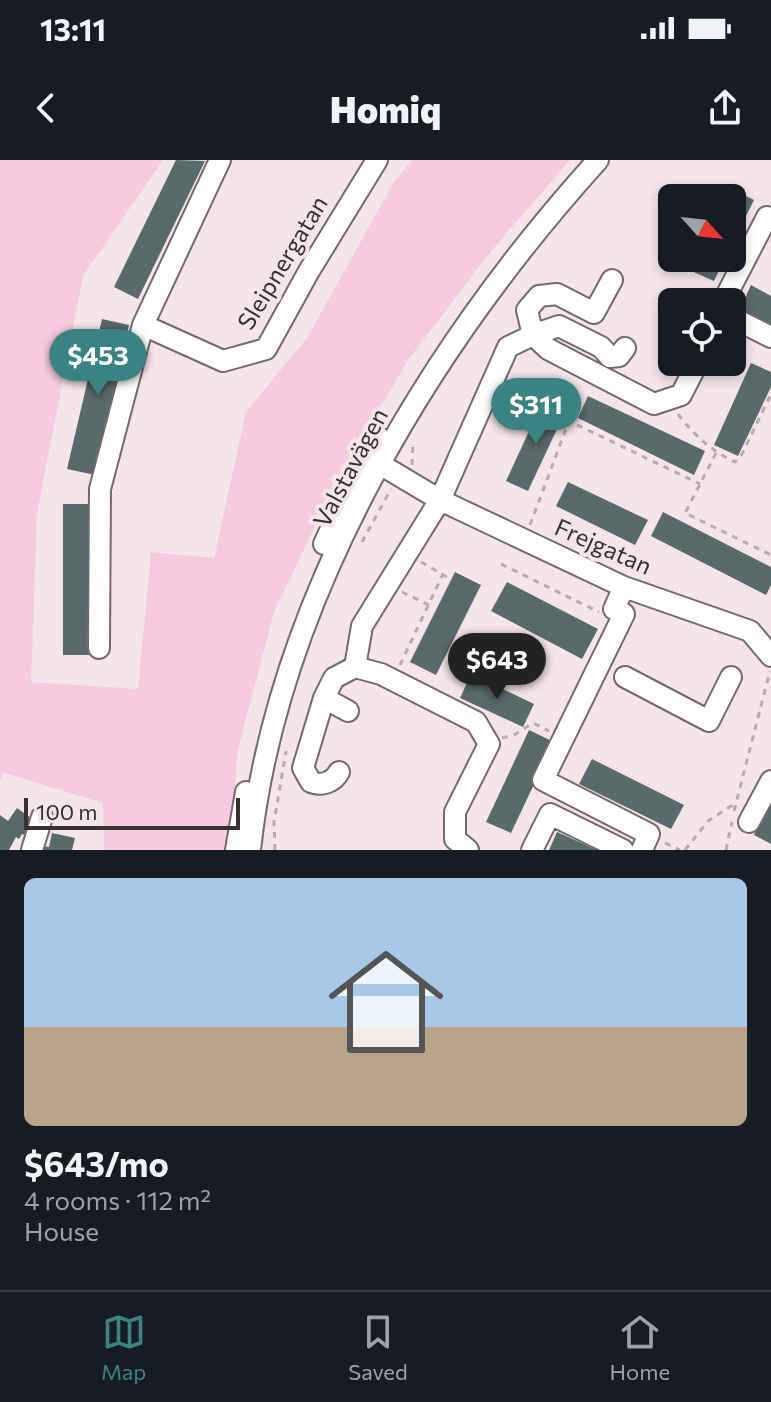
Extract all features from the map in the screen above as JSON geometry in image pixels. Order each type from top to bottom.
[{"type":"street","points":[[99,648],[100,489],[143,325],[220,160]]},
{"type":"street","name":"Sleipnergatan","points":[[143,325],[223,361],[266,349],[309,271],[377,160]]},
{"type":"street","name":"Valstavägen","points":[[250,850],[268,744],[287,676],[323,578],[374,461],[422,369],[502,255],[581,160]]},
{"type":"street","name":"Valstavägen","points":[[236,850],[256,739],[274,671],[312,572],[347,494],[374,461],[512,265],[598,160]]},
{"type":"street","points":[[730,288],[767,217],[771,219]]},
{"type":"street","points":[[612,280],[594,313],[557,294],[539,296],[527,310],[533,335],[548,349],[654,404],[681,395],[691,376]]},
{"type":"street","points":[[746,324],[771,337]]},
{"type":"street","points":[[355,667],[362,626],[440,500],[508,347],[559,326],[601,347],[610,357],[619,356],[625,348]]},
{"type":"street","name":"Frejgatan","points":[[374,461],[440,500],[624,587],[750,631],[771,656]]},
{"type":"street","points":[[624,587],[614,609],[625,620],[543,780],[649,834],[642,850]]},
{"type":"street","points":[[339,772],[329,782],[318,785],[311,782],[303,768],[324,698],[334,678],[355,667],[393,680],[476,722],[489,744],[455,812],[455,839],[468,850]]},
{"type":"street","points":[[625,677],[709,721],[731,677]]},
{"type":"street","points":[[324,698],[348,711]]},
{"type":"street","points":[[749,822],[768,788]]},
{"type":"street","points":[[532,850],[550,814],[623,850]]},
{"type":"street","points":[[32,850],[42,817]]},
{"type":"path","points":[[667,400],[690,429],[716,453],[735,462],[742,454],[771,394]]},
{"type":"path","points":[[525,540],[569,421],[700,484]]},
{"type":"path","points":[[716,453],[685,513],[771,555]]},
{"type":"path","points":[[393,680],[445,576],[407,554]]},
{"type":"path","points":[[501,564],[625,620]]},
{"type":"path","points":[[388,584],[430,606]]},
{"type":"path","points":[[726,850],[771,669]]},
{"type":"path","points":[[487,741],[514,735],[533,723],[564,737]]},
{"type":"path","points":[[685,850],[708,821],[736,802],[768,788]]},
{"type":"shaded area","points":[[0,160],[163,160],[83,276],[37,513],[31,682],[138,689],[151,552],[214,558],[246,412],[307,338],[395,180],[412,160],[570,160],[492,250],[408,360],[331,493],[274,612],[238,749],[229,850],[104,850],[103,803],[4,773],[0,781]]},
{"type":"building","points":[[176,160],[205,161],[138,299],[114,287]]},
{"type":"building","points":[[746,196],[754,200],[746,216]]},
{"type":"building","points":[[694,272],[718,272],[714,281]]},
{"type":"building","points":[[751,285],[771,296],[771,325],[746,312],[746,296]]},
{"type":"building","points":[[102,319],[129,325],[95,475],[67,469]]},
{"type":"building","points":[[751,363],[771,372],[771,387],[738,456],[714,445]]},
{"type":"building","points":[[588,396],[705,451],[694,475],[578,418]]},
{"type":"building","points":[[543,401],[565,412],[528,491],[506,481]]},
{"type":"building","points":[[568,482],[648,520],[635,545],[556,506]]},
{"type":"building","points":[[63,504],[89,504],[89,655],[63,655]]},
{"type":"building","points":[[663,512],[771,567],[771,585],[766,595],[651,536]]},
{"type":"building","points":[[455,572],[481,585],[436,675],[410,662]]},
{"type":"building","points":[[507,582],[598,629],[582,659],[491,611]]},
{"type":"building","points":[[471,674],[534,704],[523,727],[460,698]]},
{"type":"building","points":[[529,730],[554,742],[511,833],[486,822]]},
{"type":"building","points":[[592,759],[684,805],[671,829],[579,784]]},
{"type":"building","points":[[771,801],[771,844],[754,835]]},
{"type":"building","points":[[17,808],[34,820],[24,835],[19,839],[16,837],[9,850],[0,850],[0,815],[8,821]]},
{"type":"building","points":[[557,832],[597,850],[549,850]]},
{"type":"building","points":[[52,833],[75,838],[72,850],[42,850],[42,846],[49,847]]}]
